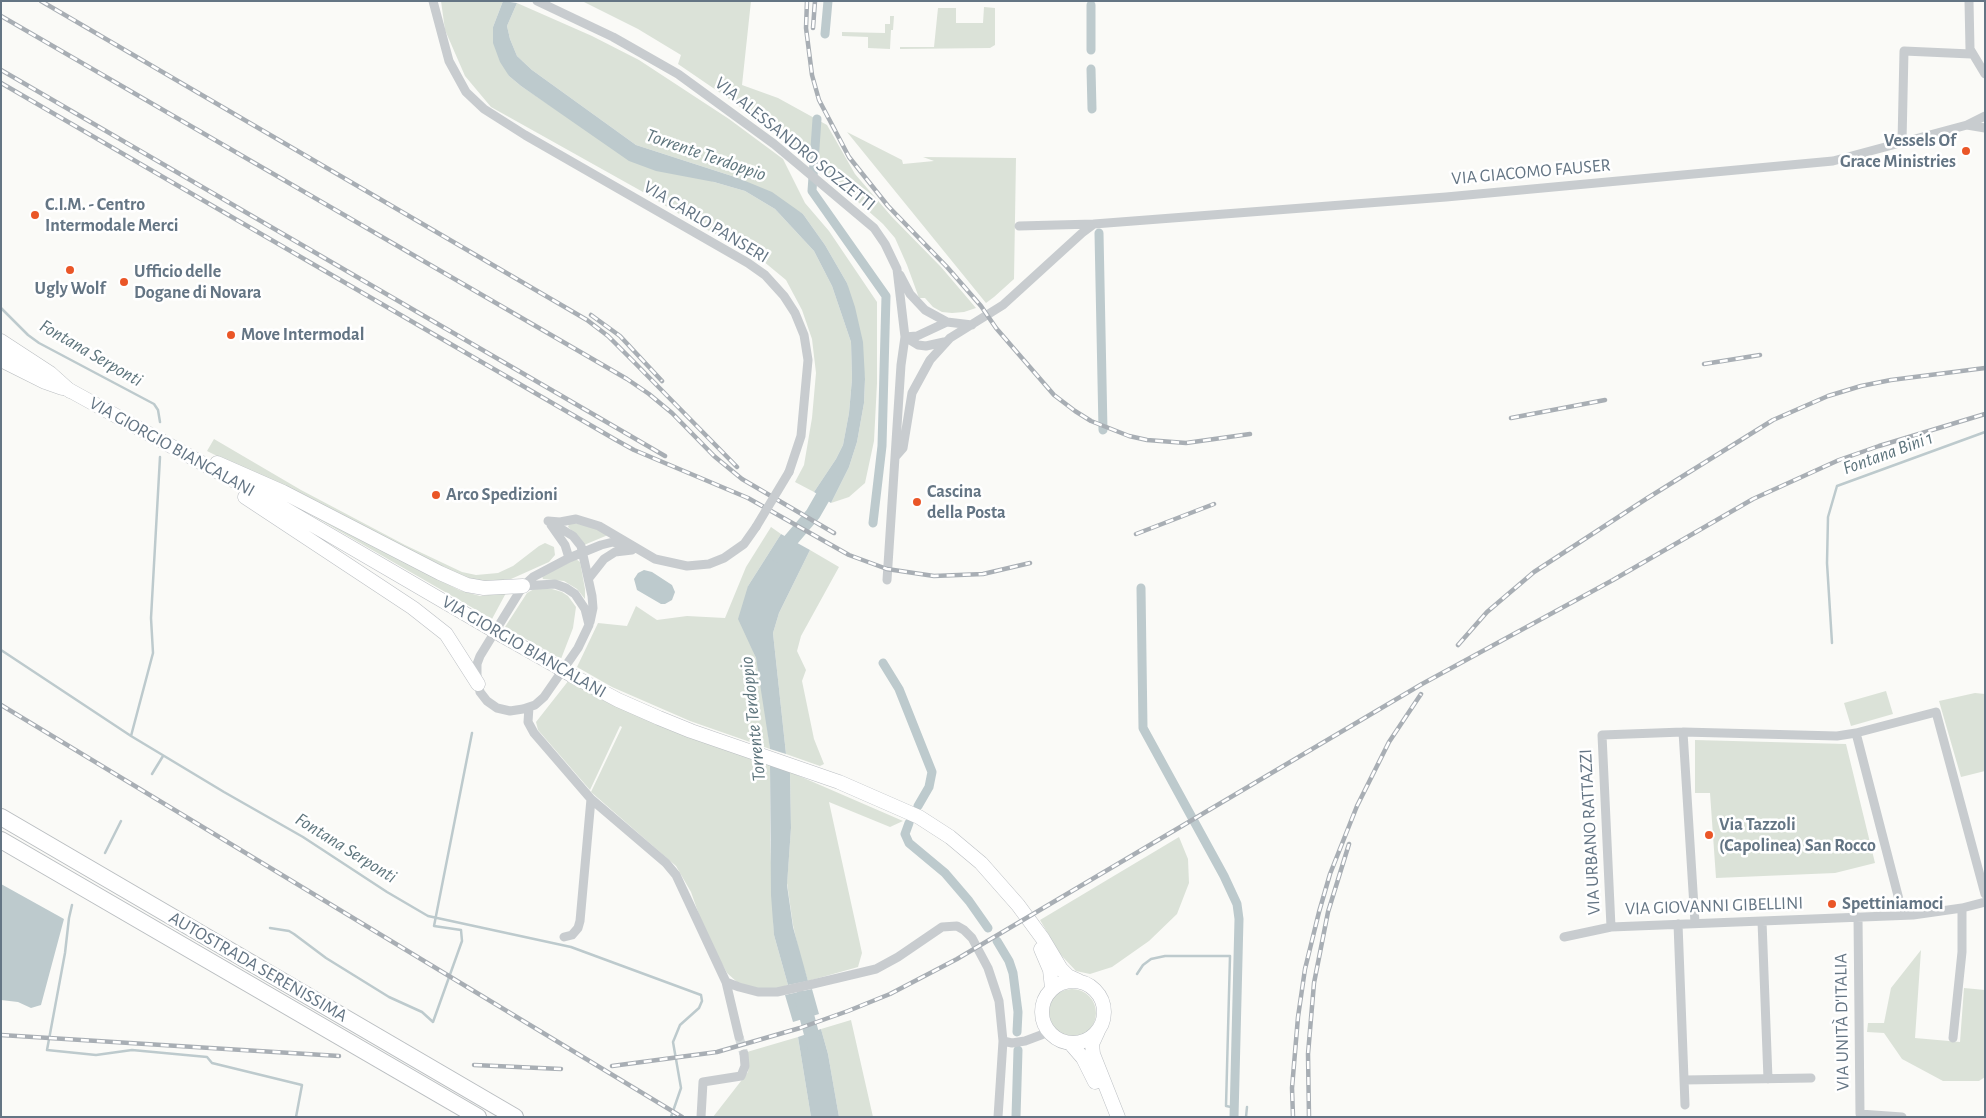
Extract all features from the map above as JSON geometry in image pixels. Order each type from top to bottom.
[{"type":"highway","name":"AUTOSTRADA SERENISSIMA","points":[[1,817],[515,1117]]},
{"type":"highway","name":"AUTOSTRADA SERENISSIMA","points":[[1,840],[478,1117]]},
{"type":"main road","points":[[1,341],[50,373],[70,391]]},
{"type":"main road","points":[[1,348],[5,357],[45,382],[70,391]]},
{"type":"main road","name":"VIA GIORGIO BIANCALANI","points":[[70,391],[288,511],[503,636],[618,700],[691,731],[839,782],[902,809],[950,837],[974,857],[1018,905],[1030,923]]},
{"type":"main road","points":[[152,437],[284,492],[440,573],[468,585],[484,588],[523,586]]},
{"type":"main road","points":[[152,437],[247,498],[433,623],[446,634],[478,684]]},
{"type":"main road","points":[[1030,923],[1043,939],[1061,969],[1068,976],[1089,985],[1097,992],[1102,1001],[1103,1022],[1092,1044],[1093,1054],[1118,1117]]},
{"type":"main road","points":[[1030,923],[1048,965],[1052,988]]},
{"type":"main road","points":[[1079,981],[1069,980],[1060,983],[1045,996],[1041,1015],[1044,1024],[1055,1038],[1070,1043],[1085,1040],[1098,1031]]},
{"type":"main road","points":[[1070,1043],[1083,1058],[1099,1090],[1118,1117]]},
{"type":"street","name":"VIA CARLO PANSERI","points":[[432,1],[449,61],[466,92],[484,109],[526,136],[748,263],[765,275],[796,313],[804,335],[808,360],[801,436],[789,472],[748,540],[738,550],[709,564],[678,566],[655,559],[637,550],[599,526],[576,519],[560,522],[548,521]]},
{"type":"street","name":"VIA ALESSANDRO SOZZETTI","points":[[537,1],[614,37],[678,74],[767,138],[874,228],[886,244],[897,270],[905,337],[901,365],[887,580]]},
{"type":"street","points":[[1969,1],[1971,54],[1984,69]]},
{"type":"street","points":[[1902,142],[1904,51],[1971,54]]},
{"type":"street","name":"VIA GIACOMO FAUSER","points":[[1018,226],[1094,224],[1466,195],[1833,161],[1967,125],[1985,116]]},
{"type":"street","name":"VIA GIACOMO FAUSER","points":[[1967,125],[1985,128]]},
{"type":"street","points":[[905,337],[918,345],[926,346],[946,341],[1003,305],[1082,232],[1094,224]]},
{"type":"street","points":[[897,270],[910,294],[925,310],[947,322],[972,325]]},
{"type":"street","points":[[905,337],[917,336],[947,322]]},
{"type":"street","points":[[896,456],[903,448],[912,392],[930,360],[946,341]]},
{"type":"street","points":[[548,521],[574,536],[581,546],[589,578],[593,608],[589,625],[578,648],[549,692],[534,705],[510,711],[497,708],[487,701],[480,692],[477,664],[480,656],[523,586],[556,584],[566,588],[574,594],[585,609],[589,625]]},
{"type":"street","points":[[548,521],[565,545],[569,558]]},
{"type":"street","name":"VIA CARLO PANSERI","points":[[523,586],[533,577],[569,558],[601,545],[613,542],[637,550]]},
{"type":"street","points":[[589,578],[604,559],[624,550],[637,550]]},
{"type":"street","points":[[529,707],[528,722],[534,733],[591,799],[666,862],[676,875],[726,982],[739,1037]]},
{"type":"street","points":[[1694,923],[1683,732],[1840,735],[1856,733],[1936,712],[1985,894]]},
{"type":"street","name":"VIA URBANO RATTAZZI","points":[[1611,927],[1602,735],[1683,732]]},
{"type":"street","points":[[1856,733],[1903,915]]},
{"type":"street","points":[[564,937],[572,935],[578,928],[580,921],[591,799]]},
{"type":"street","name":"VIA GIOVANNI GIBELLINI","points":[[1564,937],[1611,927],[1903,915],[1962,908],[1985,902]]},
{"type":"street","points":[[1953,1038],[1962,952],[1962,908]]},
{"type":"street","name":"VIA UNITÀ D'ITALIA","points":[[1858,917],[1860,1116],[1902,1117]]},
{"type":"street","points":[[1762,921],[1768,1078]]},
{"type":"street","points":[[1678,924],[1685,1106]]},
{"type":"street","points":[[726,982],[758,992],[777,992],[814,984],[876,968],[898,957],[942,927],[957,926],[972,938],[988,968],[999,1001],[1003,1041],[998,1117]]},
{"type":"street","points":[[1003,1041],[1012,1043],[1025,1041],[1049,1032]]},
{"type":"street","points":[[701,1117],[703,1082],[741,1076],[745,1066],[744,1054]]},
{"type":"street","points":[[1684,1080],[1811,1078]]},
{"type":"shaded area","points":[[441,1],[503,1],[493,27],[509,76],[521,86],[567,117],[714,182],[745,191],[775,209],[814,251],[832,286],[851,342],[852,379],[849,413],[843,445],[814,492],[795,482],[804,465],[812,418],[816,373],[812,339],[802,310],[786,280],[757,256],[694,223],[643,192],[491,107],[465,76],[445,30]]},
{"type":"shaded area","points":[[503,1],[517,3],[507,26],[517,56],[532,70],[636,145],[738,178],[772,192],[803,214],[825,245],[847,283],[855,307],[863,342],[865,379],[864,403],[857,442],[849,467],[831,503],[814,492],[843,445],[849,413],[852,379],[851,342],[832,286],[814,251],[775,209],[745,191],[714,182],[656,171],[629,161],[521,86],[509,76],[500,62],[493,43],[493,27]]},
{"type":"shaded area","points":[[582,1],[751,1],[742,85],[778,98],[827,125],[855,174],[892,217],[941,267],[976,308],[964,312],[942,312],[933,307],[925,298],[919,298],[895,238],[883,224],[815,164],[735,103],[678,64],[681,55],[638,29]]},
{"type":"shaded area","points":[[517,3],[592,36],[639,60],[729,119],[783,159],[805,203],[829,231],[877,302],[877,383],[874,441],[865,483],[849,497],[831,503],[849,467],[857,442],[864,403],[865,379],[847,283],[825,245],[803,214],[738,178],[636,145],[532,70],[517,56],[507,26]]},
{"type":"shaded area","points":[[984,7],[995,8],[995,45],[990,48],[900,49],[900,47],[934,47],[938,8],[956,8],[956,23],[983,23]]},
{"type":"shaded area","points":[[890,16],[894,16],[890,49],[868,48],[868,37],[842,36],[842,32],[885,33],[885,24],[890,24]]},
{"type":"shaded area","points":[[847,132],[902,160],[903,164],[934,161],[923,157],[1016,158],[1014,279],[986,303]]},
{"type":"shaded area","points":[[214,439],[301,490],[405,545],[462,572],[476,575],[498,573],[513,566],[545,543],[554,547],[555,555],[549,562],[511,579],[485,582],[463,578],[207,451]]},
{"type":"shaded area","points":[[294,505],[459,590],[480,596],[506,593],[492,619]]},
{"type":"shaded area","points":[[570,522],[592,527],[608,535],[584,545],[568,527]]},
{"type":"shaded area","points":[[771,527],[781,534],[748,586],[749,640],[761,678],[770,749],[690,721],[612,687],[577,667],[598,623],[627,626],[636,606],[657,620],[687,616],[725,618],[746,567]]},
{"type":"shaded area","points":[[781,534],[810,550],[779,613],[773,633],[786,754],[770,749],[756,658],[738,619],[748,586]]},
{"type":"shaded area","points":[[810,550],[839,567],[801,636],[797,651],[806,670],[802,681],[814,739],[824,764],[820,766],[786,754],[773,633],[779,613]]},
{"type":"shaded area","points":[[576,559],[580,562],[585,599],[577,589],[564,581],[543,579],[542,576]]},
{"type":"shaded area","points":[[644,570],[652,572],[672,585],[675,592],[672,600],[661,604],[637,590],[634,579],[638,573]]},
{"type":"shaded area","points":[[534,589],[552,589],[562,592],[568,596],[576,607],[573,628],[561,659],[505,627],[527,593]]},
{"type":"shaded area","points":[[569,680],[770,765],[770,839],[774,935],[788,985],[776,989],[758,989],[737,982],[727,973],[705,932],[691,892],[676,866],[591,792],[622,727],[620,726],[590,790],[538,730],[536,722]]},
{"type":"shaded area","points":[[1886,691],[1893,714],[1851,726],[1844,703]]},
{"type":"shaded area","points":[[1975,693],[1985,694],[1985,771],[1961,777],[1939,701]]},
{"type":"shaded area","points":[[1695,740],[1846,744],[1875,863],[1835,873],[1716,878],[1710,793],[1695,793]]},
{"type":"shaded area","points":[[770,765],[790,772],[791,828],[787,885],[793,927],[808,981],[788,985],[774,935],[771,895]]},
{"type":"shaded area","points":[[790,772],[903,821],[890,827],[829,802],[862,953],[858,967],[808,981],[793,925],[787,883],[791,828]]},
{"type":"shaded area","points":[[1179,837],[1188,859],[1189,883],[1177,914],[1149,941],[1112,967],[1090,974],[1076,971],[1060,954],[1040,920]]},
{"type":"shaded area","points":[[1,884],[64,919],[41,1005],[31,1008],[18,1002],[1,1000]]},
{"type":"shaded area","points":[[1921,950],[1915,1038],[1960,1042],[1964,988],[1985,990],[1985,1077],[1979,1081],[1943,1081],[1902,1059],[1884,1033],[1867,1032],[1868,1023],[1884,1023],[1891,988]]},
{"type":"shaded area","points":[[812,989],[819,1014],[793,1022],[785,995]]},
{"type":"shaded area","points":[[1067,989],[1077,989],[1086,993],[1092,999],[1095,1004],[1095,1022],[1086,1033],[1077,1037],[1067,1037],[1058,1033],[1052,1027],[1048,1018],[1048,1008],[1052,999],[1058,993]]},
{"type":"shaded area","points":[[851,1020],[873,1117],[839,1117],[828,1054],[821,1029]]},
{"type":"shaded area","points":[[821,1029],[828,1054],[839,1117],[811,1117],[798,1037]]},
{"type":"shaded area","points":[[798,1037],[811,1117],[713,1117],[748,1072],[747,1052]]},
{"type":"waterway","points":[[825,34],[828,1]]},
{"type":"waterway","points":[[1091,5],[1091,50]]},
{"type":"waterway","points":[[1091,69],[1092,109]]},
{"type":"waterway","points":[[817,119],[812,191],[886,296],[882,446],[873,523]]},
{"type":"waterway","points":[[1099,233],[1103,430]]},
{"type":"waterway","name":"Fontana Serponti","points":[[1,308],[28,335],[39,343],[154,404],[158,410],[160,422]]},
{"type":"waterway","name":"Fontana Bini 1","points":[[1832,643],[1827,563],[1828,517],[1837,486],[1985,432]]},
{"type":"waterway","name":"Fontana Serponti","points":[[160,457],[151,618],[153,653],[131,736],[303,837],[387,892],[428,916],[571,947],[701,995],[702,1001],[699,1008],[680,1025],[673,1042],[681,1088],[671,1117]]},
{"type":"waterway","name":"Torrente Terdoppio","points":[[778,555],[813,514],[832,481]]},
{"type":"waterway","points":[[1141,588],[1143,728],[1224,876],[1237,904],[1239,919],[1234,1117]]},
{"type":"waterway","points":[[1,650],[131,736]]},
{"type":"waterway","points":[[883,663],[899,689],[932,772],[929,787],[918,806]]},
{"type":"waterway","points":[[270,928],[289,931],[326,958],[389,997],[422,1012],[433,1022],[462,941],[461,930],[434,926],[472,733]]},
{"type":"waterway","points":[[152,774],[163,756]]},
{"type":"waterway","points":[[105,853],[121,821]]},
{"type":"waterway","points":[[909,823],[905,834],[909,843],[945,873],[969,901],[988,928]]},
{"type":"waterway","points":[[72,905],[47,1050],[96,1055],[132,1050],[207,1057],[212,1063],[302,1085],[296,1117]]},
{"type":"waterway","points":[[997,941],[1009,961],[1013,973],[1018,1012],[1017,1032]]},
{"type":"waterway","points":[[1137,974],[1143,965],[1151,959],[1165,956],[1230,956],[1226,1106],[1231,1107]]},
{"type":"waterway","name":"Torrente Terdoppio","points":[[802,998],[816,1051]]},
{"type":"waterway","points":[[1016,1117],[1018,1050]]},
{"type":"waterway","points":[[1246,1117],[1247,1107]]},
{"type":"tunnel","points":[[739,1037],[744,1054]]},
{"type":"railway","points":[[41,1],[587,320],[608,336],[737,467]]},
{"type":"railway","points":[[807,1],[806,28],[812,75],[819,100],[849,157],[888,206],[947,267],[981,306],[996,328],[1054,395],[1091,421],[1129,436],[1147,440],[1186,443],[1250,434]]},
{"type":"railway","points":[[813,28],[815,1]]},
{"type":"railway","points":[[1,16],[627,379],[672,413],[714,456],[742,479],[834,533]]},
{"type":"railway","points":[[1,70],[665,456]]},
{"type":"railway","points":[[1,83],[616,440],[634,450],[748,498],[849,555],[887,569],[934,576],[983,574],[1030,563]]},
{"type":"railway","points":[[591,315],[620,336],[662,381]]},
{"type":"railway","points":[[1704,364],[1760,355]]},
{"type":"railway","points":[[1458,645],[1487,612],[1534,572],[1773,420],[1828,396],[1861,386],[1891,380],[1985,368]]},
{"type":"railway","points":[[1511,418],[1605,400]]},
{"type":"railway","points":[[612,1066],[717,1052],[800,1028],[890,994],[957,959],[1422,684],[1613,580],[1753,499],[1839,460],[1985,414]]},
{"type":"railway","points":[[1136,534],[1214,504]]},
{"type":"railway","points":[[1293,1117],[1292,1088],[1298,1017],[1305,969],[1330,874],[1357,806],[1389,742],[1421,694]]},
{"type":"railway","points":[[1,705],[682,1117]]},
{"type":"railway","points":[[1309,1117],[1308,1054],[1314,983],[1328,912],[1349,844]]},
{"type":"railway","points":[[1,1035],[339,1056]]},
{"type":"railway","points":[[474,1065],[561,1069]]},
{"type":"place","name":"Vessels Of Grace Ministries","points":[[1966,151]]},
{"type":"place","name":"C.I.M. - Centro Intermodale Merci","points":[[35,215]]},
{"type":"place","name":"Ugly Wolf","points":[[70,270]]},
{"type":"place","name":"Ufficio delle Dogane di Novara","points":[[124,282]]},
{"type":"place","name":"Move Intermodal","points":[[231,335]]},
{"type":"place","name":"Arco Spedizioni","points":[[436,495]]},
{"type":"place","name":"Cascina della Posta","points":[[917,502]]},
{"type":"place","name":"Via Tazzoli (Capolinea) San Rocco","points":[[1709,835]]},
{"type":"place","name":"Spettiniamoci","points":[[1832,904]]}]
